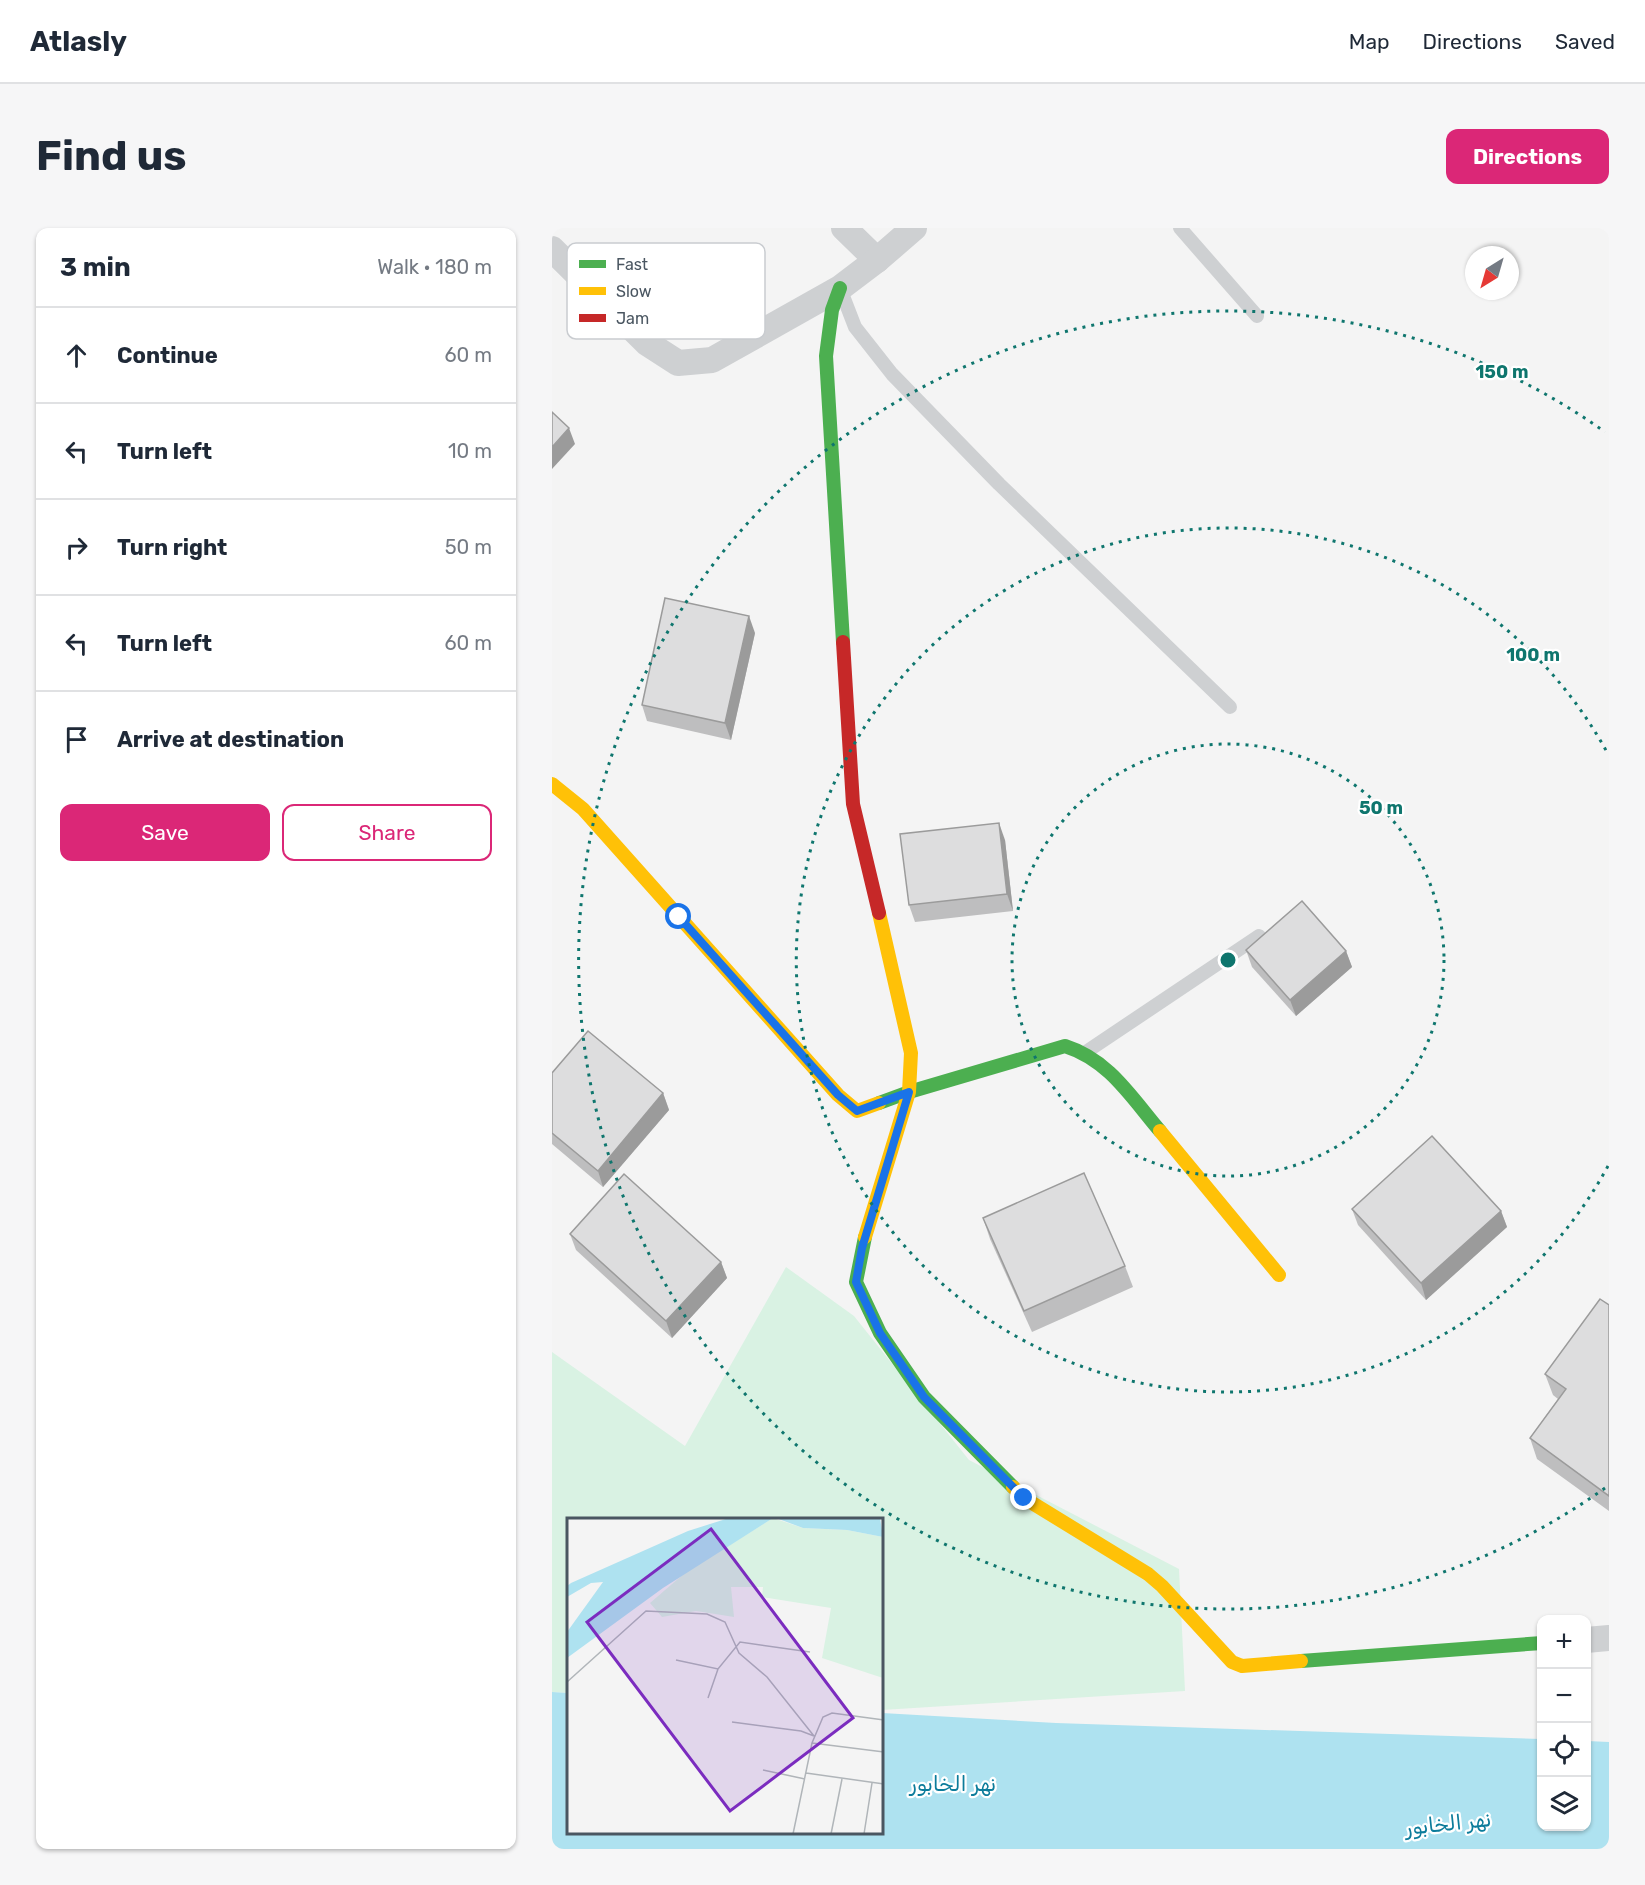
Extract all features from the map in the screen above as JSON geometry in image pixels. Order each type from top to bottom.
[{"type":"street","points":[[844,228],[877,260]]},
{"type":"street","points":[[765,330],[840,288],[915,228]]},
{"type":"street","points":[[552,249],[567,264]]},
{"type":"street","points":[[840,288],[832,310],[826,356],[853,804],[911,1053],[909,1092],[862,1248],[856,1282],[880,1333],[924,1397],[1024,1498],[1148,1574],[1232,1662],[1242,1666],[1537,1643]]},
{"type":"street","points":[[643,339],[678,363],[712,360],[749,339]]},
{"type":"street","points":[[552,784],[583,808],[838,1095],[857,1111],[909,1092],[1065,1046],[1086,1052],[1104,1065],[1126,1090],[1279,1275]]},
{"type":"street","points":[[1591,1640],[1609,1638]]},
{"type":"lane","points":[[1180,228],[1257,316]]},
{"type":"lane","points":[[840,288],[855,327],[892,374],[999,484],[1230,708]]},
{"type":"lane","points":[[1086,1052],[1259,936]]},
{"type":"green space","points":[[786,1267],[854,1316],[969,1460],[1179,1569],[1185,1691],[884,1710],[884,1518],[567,1518],[567,1693],[552,1692],[552,1352],[685,1446]]},
{"type":"water","name":"نهر الخابور","points":[[552,1692],[567,1693],[567,1834],[884,1834],[884,1713],[1056,1723],[1537,1739],[1537,1831],[1591,1831],[1591,1741],[1609,1742],[1609,1849],[552,1849]]},
{"type":"building","points":[[552,412],[569,428],[552,447]]},
{"type":"building","points":[[665,598],[749,616],[725,723],[642,705]]},
{"type":"building","points":[[999,823],[1007,894],[909,905],[900,834]]},
{"type":"building","points":[[1302,901],[1346,951],[1290,1000],[1246,950]]},
{"type":"building","points":[[588,1031],[663,1093],[598,1171],[552,1133],[552,1073]]},
{"type":"building","points":[[1432,1136],[1501,1211],[1421,1283],[1352,1209]]},
{"type":"building","points":[[1084,1173],[1125,1266],[1024,1311],[983,1218]]},
{"type":"building","points":[[624,1174],[721,1262],[666,1321],[570,1234]]},
{"type":"building","points":[[1600,1299],[1609,1305],[1609,1496],[1530,1438],[1566,1389],[1545,1374]]},
{"type":"traffic: fast","points":[[840,288],[832,310],[826,356],[843,642]]},
{"type":"traffic: fast","points":[[879,1103],[1065,1046],[1081,1052],[1107,1070],[1160,1131]]},
{"type":"traffic: fast","points":[[865,1237],[856,1282],[880,1333],[924,1397],[1013,1487]]},
{"type":"traffic: fast","points":[[1301,1661],[1537,1643]]},
{"type":"traffic: slow","points":[[552,784],[583,809],[838,1095],[857,1111],[879,1103]]},
{"type":"traffic: slow","points":[[865,1237],[909,1092],[911,1053],[879,913]]},
{"type":"traffic: slow","points":[[1160,1131],[1279,1275]]},
{"type":"traffic: slow","points":[[1013,1487],[1024,1498],[1148,1574],[1162,1586],[1232,1662],[1242,1666],[1301,1661]]},
{"type":"traffic: jam","points":[[843,642],[853,804],[879,913]]},
{"type":"route","points":[[679,917],[838,1095],[857,1111],[909,1092],[862,1248],[856,1282],[880,1333],[924,1397],[1024,1498]]}]
